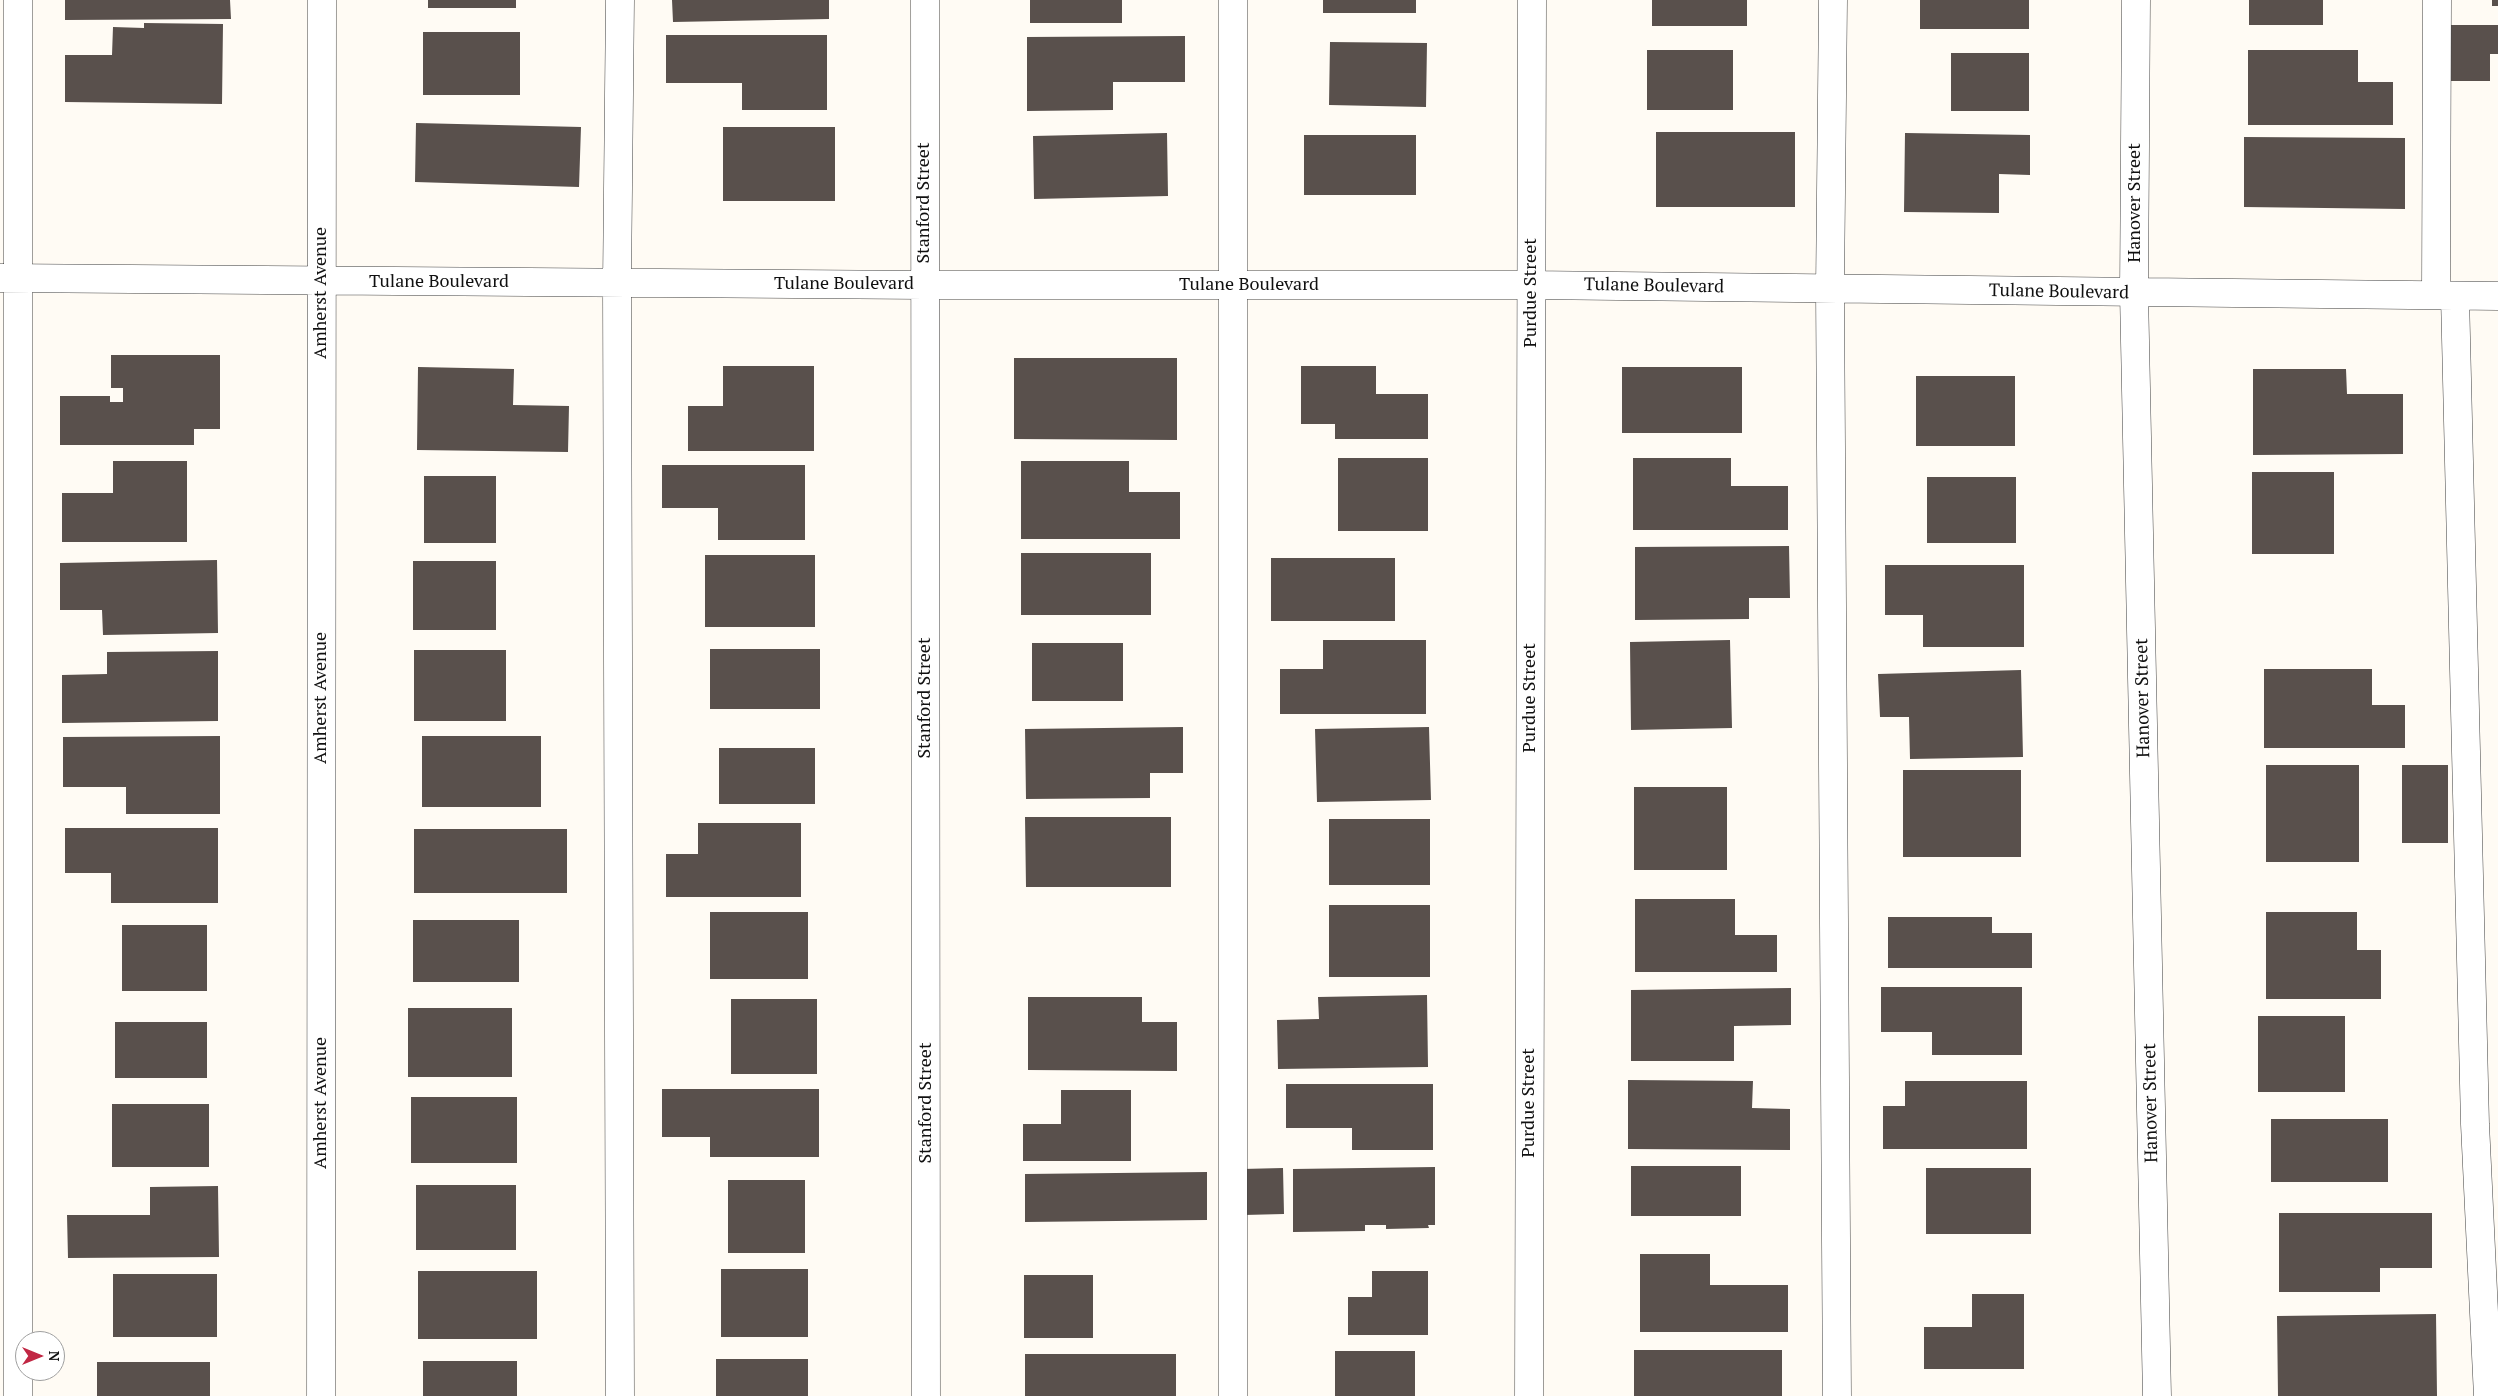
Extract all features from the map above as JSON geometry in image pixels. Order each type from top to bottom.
[{"type":"street","points":[[18,0],[9,278],[18,1396]]},
{"type":"street","name":"Amherst Avenue","points":[[321,1396],[322,0]]},
{"type":"street","points":[[620,0],[617,283],[620,1396]]},
{"type":"street","name":"Stanford Street","points":[[925,0],[926,1396]]},
{"type":"street","points":[[1233,0],[1231,285],[1233,1396]]},
{"type":"street","name":"Purdue Street","points":[[1529,1396],[1532,0]]},
{"type":"street","points":[[1833,0],[1830,289],[1837,1396]]},
{"type":"street","name":"Hanover Street","points":[[2136,0],[2134,293],[2157,1396]]},
{"type":"street","points":[[2437,0],[2445,296],[2475,1124],[2488,1396]]},
{"type":"street","name":"Tulane Boulevard","points":[[9,278],[321,282],[924,285],[1530,285],[2498,296]]},
{"type":"building","points":[[65,0],[230,0],[231,19],[65,20]]},
{"type":"building","points":[[428,0],[516,0],[516,8],[428,8]]},
{"type":"building","points":[[672,0],[829,0],[829,19],[673,22]]},
{"type":"building","points":[[1030,0],[1122,0],[1122,23],[1030,23]]},
{"type":"building","points":[[1323,0],[1416,0],[1416,13],[1323,13]]},
{"type":"building","points":[[1652,0],[1747,0],[1747,26],[1652,26]]},
{"type":"building","points":[[1920,0],[2029,0],[2029,29],[1920,29]]},
{"type":"building","points":[[2249,0],[2323,0],[2323,25],[2249,25]]},
{"type":"building","points":[[2492,0],[2498,0],[2498,6],[2492,6]]},
{"type":"building","points":[[144,23],[223,24],[222,104],[65,102],[65,55],[112,55],[113,27],[144,28]]},
{"type":"building","points":[[2448,25],[2498,25],[2498,54],[2490,54],[2490,81],[2448,81]]},
{"type":"building","points":[[423,32],[520,32],[520,95],[423,95]]},
{"type":"building","points":[[666,35],[827,35],[827,110],[742,110],[742,83],[666,83]]},
{"type":"building","points":[[1185,36],[1185,82],[1113,82],[1113,110],[1027,111],[1027,37]]},
{"type":"building","points":[[1330,42],[1427,43],[1426,107],[1329,105]]},
{"type":"building","points":[[1647,50],[1733,50],[1733,110],[1647,110]]},
{"type":"building","points":[[2248,50],[2358,50],[2358,82],[2393,82],[2393,125],[2248,125]]},
{"type":"building","points":[[1951,53],[2029,53],[2029,111],[1951,111]]},
{"type":"building","points":[[416,123],[581,127],[579,187],[415,182]]},
{"type":"building","points":[[723,127],[835,127],[835,201],[723,201]]},
{"type":"building","points":[[1656,132],[1795,132],[1795,207],[1656,207]]},
{"type":"building","points":[[1167,133],[1168,196],[1034,199],[1033,136]]},
{"type":"building","points":[[1905,133],[2030,135],[2030,175],[1999,174],[1999,213],[1904,212]]},
{"type":"building","points":[[1304,135],[1416,135],[1416,195],[1304,195]]},
{"type":"building","points":[[2244,137],[2405,138],[2405,209],[2244,207]]},
{"type":"building","points":[[111,355],[220,355],[220,429],[194,429],[194,445],[60,445],[60,396],[110,396],[110,402],[123,402],[123,388],[111,388]]},
{"type":"building","points":[[1014,358],[1177,358],[1177,440],[1014,439]]},
{"type":"building","points":[[723,366],[814,366],[814,451],[688,451],[688,406],[723,406]]},
{"type":"building","points":[[1301,366],[1376,366],[1376,394],[1428,394],[1428,439],[1335,439],[1335,424],[1301,424]]},
{"type":"building","points":[[418,367],[514,369],[513,405],[569,406],[568,452],[417,450]]},
{"type":"building","points":[[1622,367],[1742,367],[1742,433],[1622,433]]},
{"type":"building","points":[[2253,369],[2346,369],[2347,394],[2403,394],[2403,454],[2253,455]]},
{"type":"building","points":[[1916,376],[2015,376],[2015,446],[1916,446]]},
{"type":"building","points":[[1338,458],[1428,458],[1428,531],[1338,531]]},
{"type":"building","points":[[1633,458],[1731,458],[1731,486],[1788,486],[1788,530],[1633,530]]},
{"type":"building","points":[[113,461],[187,461],[187,542],[62,542],[62,493],[113,493]]},
{"type":"building","points":[[1021,461],[1129,461],[1129,492],[1180,492],[1180,539],[1021,539]]},
{"type":"building","points":[[662,465],[805,465],[805,540],[718,540],[718,508],[662,508]]},
{"type":"building","points":[[2252,472],[2334,472],[2334,554],[2252,554]]},
{"type":"building","points":[[424,476],[496,476],[496,543],[424,543]]},
{"type":"building","points":[[1927,477],[2016,477],[2016,543],[1927,543]]},
{"type":"building","points":[[1789,546],[1790,598],[1749,598],[1749,619],[1635,620],[1635,547]]},
{"type":"building","points":[[1021,553],[1151,553],[1151,615],[1021,615]]},
{"type":"building","points":[[705,555],[815,555],[815,627],[705,627]]},
{"type":"building","points":[[1271,558],[1395,558],[1395,621],[1271,621]]},
{"type":"building","points":[[217,560],[218,633],[103,635],[102,610],[60,610],[60,563]]},
{"type":"building","points":[[413,561],[496,561],[496,630],[413,630]]},
{"type":"building","points":[[1885,565],[2024,565],[2024,647],[1923,647],[1923,615],[1885,615]]},
{"type":"building","points":[[1323,640],[1426,640],[1426,714],[1280,714],[1280,669],[1323,669]]},
{"type":"building","points":[[1730,640],[1732,728],[1631,730],[1630,642]]},
{"type":"building","points":[[1032,643],[1123,643],[1123,701],[1032,701]]},
{"type":"building","points":[[710,649],[820,649],[820,709],[710,709]]},
{"type":"building","points":[[414,650],[506,650],[506,721],[414,721]]},
{"type":"building","points":[[218,651],[218,721],[62,723],[62,675],[107,674],[107,652]]},
{"type":"building","points":[[2264,669],[2372,669],[2372,705],[2405,705],[2405,748],[2264,748]]},
{"type":"building","points":[[2021,670],[2023,757],[1910,759],[1909,717],[1880,717],[1878,674]]},
{"type":"building","points":[[1183,727],[1183,773],[1150,773],[1150,798],[1026,799],[1025,729]]},
{"type":"building","points":[[1429,727],[1431,800],[1317,802],[1315,729]]},
{"type":"building","points":[[220,736],[220,814],[126,814],[126,787],[63,787],[63,737]]},
{"type":"building","points":[[422,736],[541,736],[541,807],[422,807]]},
{"type":"building","points":[[719,748],[815,748],[815,804],[719,804]]},
{"type":"building","points":[[2266,765],[2359,765],[2359,862],[2266,862]]},
{"type":"building","points":[[2402,765],[2448,765],[2448,843],[2402,843]]},
{"type":"building","points":[[1903,770],[2021,770],[2021,857],[1903,857]]},
{"type":"building","points":[[1634,787],[1727,787],[1727,870],[1634,870]]},
{"type":"building","points":[[1025,817],[1171,817],[1171,887],[1026,887]]},
{"type":"building","points":[[1329,819],[1430,819],[1430,885],[1329,885]]},
{"type":"building","points":[[698,823],[801,823],[801,897],[666,897],[666,854],[698,854]]},
{"type":"building","points":[[65,828],[218,828],[218,903],[111,903],[111,873],[65,873]]},
{"type":"building","points":[[414,829],[567,829],[567,893],[414,893]]},
{"type":"building","points":[[1635,899],[1735,899],[1735,935],[1777,935],[1777,972],[1635,972]]},
{"type":"building","points":[[1329,905],[1430,905],[1430,977],[1329,977]]},
{"type":"building","points":[[710,912],[808,912],[808,979],[710,979]]},
{"type":"building","points":[[2266,912],[2357,912],[2357,950],[2381,950],[2381,999],[2266,999]]},
{"type":"building","points":[[1888,917],[1992,917],[1992,933],[2032,933],[2032,968],[1888,968]]},
{"type":"building","points":[[413,920],[519,920],[519,982],[413,982]]},
{"type":"building","points":[[122,925],[207,925],[207,991],[122,991]]},
{"type":"building","points":[[1881,987],[2022,987],[2022,1055],[1932,1055],[1932,1032],[1881,1032]]},
{"type":"building","points":[[1791,988],[1791,1025],[1734,1026],[1734,1061],[1631,1061],[1631,990]]},
{"type":"building","points":[[1427,995],[1428,1067],[1278,1069],[1277,1020],[1319,1019],[1318,997]]},
{"type":"building","points":[[1028,997],[1142,997],[1142,1022],[1177,1022],[1177,1071],[1028,1070]]},
{"type":"building","points":[[731,999],[817,999],[817,1074],[731,1074]]},
{"type":"building","points":[[408,1008],[512,1008],[512,1077],[408,1077]]},
{"type":"building","points":[[2258,1016],[2345,1016],[2345,1092],[2258,1092]]},
{"type":"building","points":[[115,1022],[207,1022],[207,1078],[115,1078]]},
{"type":"building","points":[[1628,1080],[1753,1081],[1752,1108],[1790,1109],[1790,1150],[1628,1149]]},
{"type":"building","points":[[1905,1081],[2027,1081],[2027,1149],[1883,1149],[1883,1106],[1905,1106]]},
{"type":"building","points":[[1286,1084],[1433,1084],[1433,1150],[1352,1150],[1352,1128],[1286,1128]]},
{"type":"building","points":[[662,1089],[819,1089],[819,1157],[710,1157],[710,1137],[662,1137]]},
{"type":"building","points":[[1061,1090],[1131,1090],[1131,1161],[1023,1161],[1023,1124],[1061,1124]]},
{"type":"building","points":[[411,1097],[517,1097],[517,1163],[411,1163]]},
{"type":"building","points":[[112,1104],[209,1104],[209,1167],[112,1167]]},
{"type":"building","points":[[2271,1119],[2388,1119],[2388,1182],[2271,1182]]},
{"type":"building","points":[[1631,1166],[1741,1166],[1741,1216],[1631,1216]]},
{"type":"building","points":[[1435,1167],[1435,1225],[1428,1225],[1429,1228],[1386,1229],[1386,1225],[1365,1225],[1365,1231],[1293,1232],[1293,1169]]},
{"type":"building","points":[[1283,1168],[1284,1214],[1244,1215],[1242,1169]]},
{"type":"building","points":[[1926,1168],[2031,1168],[2031,1234],[1926,1234]]},
{"type":"building","points":[[1207,1172],[1207,1220],[1025,1222],[1025,1174]]},
{"type":"building","points":[[728,1180],[805,1180],[805,1253],[728,1253]]},
{"type":"building","points":[[416,1185],[516,1185],[516,1250],[416,1250]]},
{"type":"building","points":[[218,1186],[219,1257],[68,1258],[67,1215],[150,1215],[150,1187]]},
{"type":"building","points":[[2279,1213],[2432,1213],[2432,1268],[2380,1268],[2380,1292],[2279,1292]]},
{"type":"building","points":[[1640,1254],[1710,1254],[1710,1285],[1788,1285],[1788,1332],[1640,1332]]},
{"type":"building","points":[[721,1269],[808,1269],[808,1337],[721,1337]]},
{"type":"building","points":[[418,1271],[537,1271],[537,1339],[418,1339]]},
{"type":"building","points":[[1372,1271],[1428,1271],[1428,1335],[1348,1335],[1348,1297],[1372,1297]]},
{"type":"building","points":[[113,1274],[217,1274],[217,1337],[113,1337]]},
{"type":"building","points":[[1024,1275],[1093,1275],[1093,1338],[1024,1338]]},
{"type":"building","points":[[1972,1294],[2024,1294],[2024,1369],[1924,1369],[1924,1327],[1972,1327]]},
{"type":"building","points":[[2436,1314],[2437,1396],[2278,1396],[2277,1316]]},
{"type":"building","points":[[1634,1350],[1782,1350],[1782,1396],[1634,1396]]},
{"type":"building","points":[[1335,1351],[1415,1351],[1415,1396],[1335,1396]]},
{"type":"building","points":[[1025,1354],[1176,1354],[1176,1396],[1025,1396]]},
{"type":"building","points":[[716,1359],[808,1359],[808,1396],[716,1396]]},
{"type":"building","points":[[423,1361],[517,1361],[517,1396],[423,1396]]},
{"type":"building","points":[[97,1362],[210,1362],[210,1396],[97,1396]]}]
